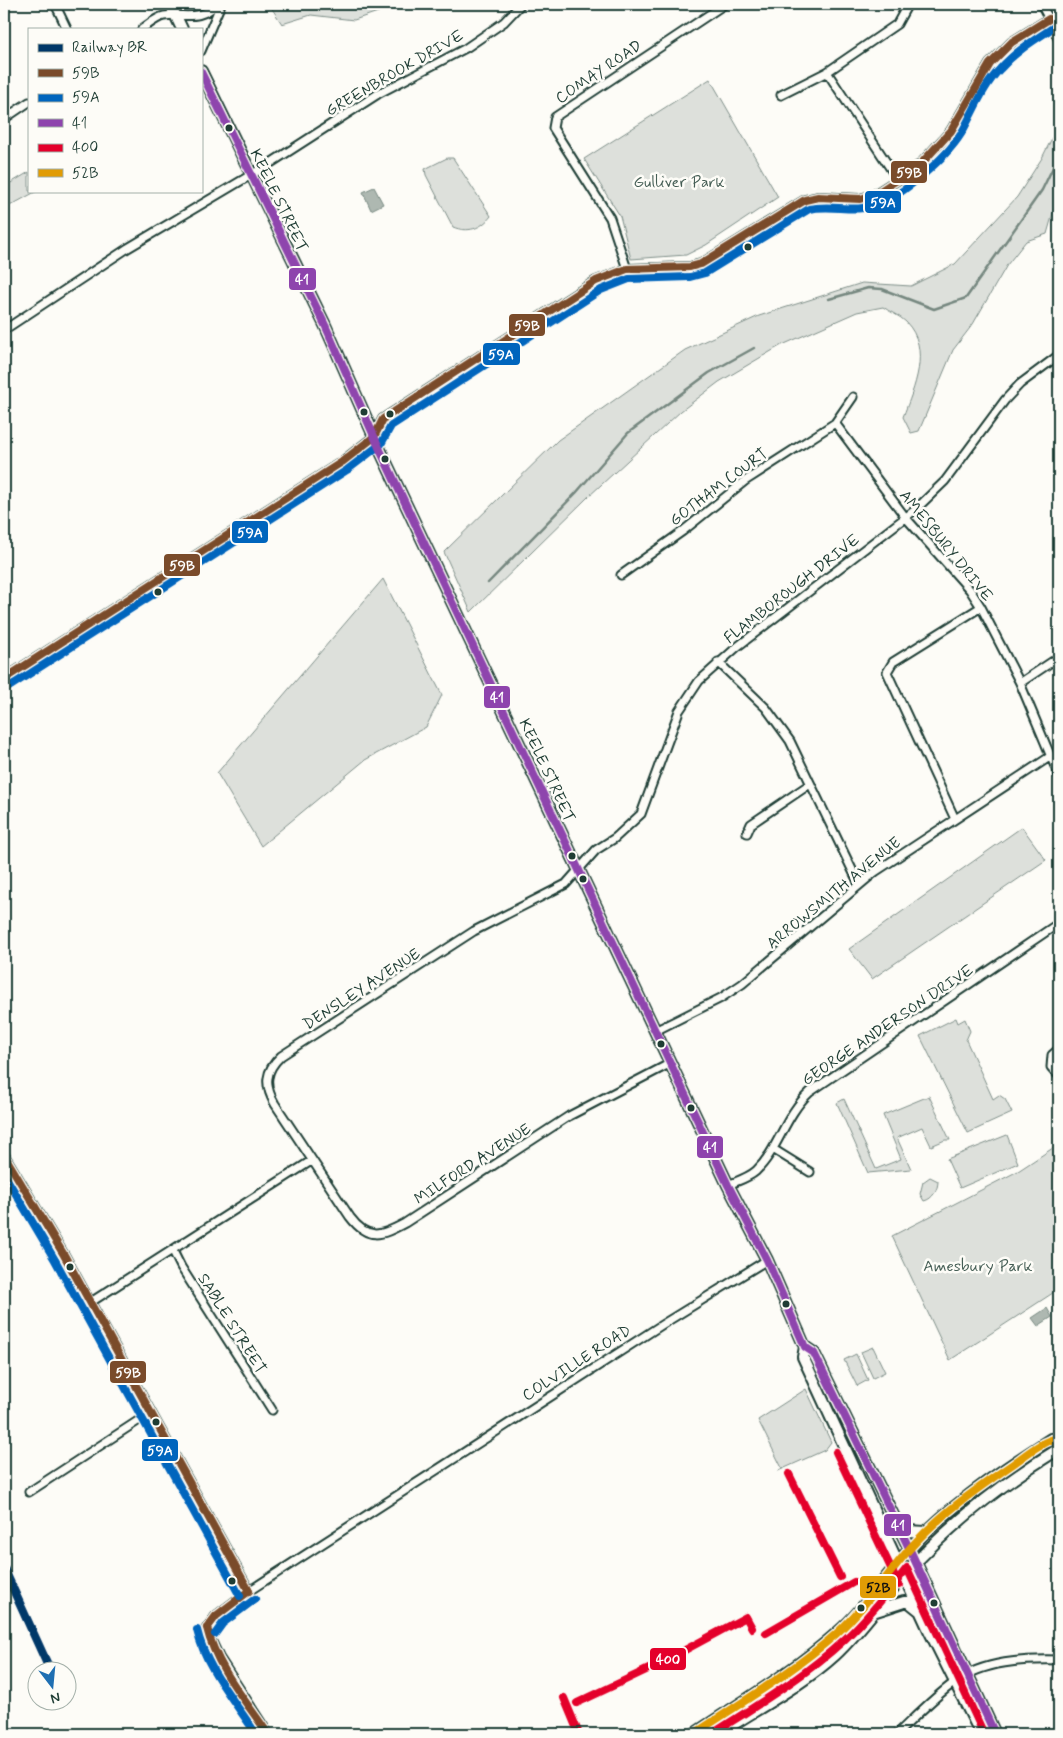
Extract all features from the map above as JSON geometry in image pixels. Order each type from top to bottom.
[{"type":"main road","points":[[170,4],[182,28]]},
{"type":"main road","name":"KEELE STREET","points":[[202,73],[325,325],[374,437],[728,1186],[767,1260],[805,1346],[814,1353],[858,1441],[995,1734]]},
{"type":"main road","name":"KEELE STREET","points":[[805,1346],[803,1357],[922,1613],[981,1734]]},
{"type":"main road","points":[[694,1734],[784,1674],[837,1634],[870,1599],[898,1562],[926,1532],[994,1476],[1051,1439],[1059,1438]]},
{"type":"main road","points":[[845,1448],[858,1441]]},
{"type":"main road","points":[[718,1734],[796,1684],[833,1657],[861,1630],[905,1575],[944,1533],[1010,1480],[1057,1450],[1059,1445]]},
{"type":"main road","points":[[895,1519],[907,1530],[926,1532]]},
{"type":"main road","points":[[874,1612],[898,1602],[909,1602],[922,1613]]},
{"type":"main road","points":[[784,1674],[796,1684]]},
{"type":"street","points":[[55,4],[67,28]]},
{"type":"street","points":[[144,28],[163,16],[193,16],[217,4]]},
{"type":"street","points":[[202,49],[221,4]]},
{"type":"street","name":"GREENBROOK DRIVE","points":[[4,330],[128,248],[251,175],[378,94],[486,35],[504,22],[520,4]]},
{"type":"street","name":"COMAY ROAD","points":[[627,269],[613,225],[553,128],[555,117],[726,4]]},
{"type":"street","points":[[781,95],[827,72],[897,24],[908,4]]},
{"type":"street","points":[[1041,4],[1059,39]]},
{"type":"street","points":[[4,679],[342,462],[374,437],[383,419],[596,281],[627,269],[690,267],[702,264],[804,200],[818,197],[860,199],[874,195],[898,180],[920,165],[943,142],[983,73],[1002,51],[1049,19]]},
{"type":"street","points":[[827,72],[898,180]]},
{"type":"street","points":[[4,119],[28,103]]},
{"type":"street","name":"FLAMBOROUGH DRIVE","points":[[578,869],[596,850],[615,838],[642,814],[680,711],[699,681],[718,662],[906,518],[944,481],[990,417],[1010,394],[1020,384],[1059,355]]},
{"type":"street","name":"GOTHAM COURT","points":[[621,575],[694,522],[745,481],[834,423],[840,418],[853,397]]},
{"type":"street","name":"AMESBURY DRIVE","points":[[834,423],[906,518],[970,590],[981,607],[1020,682],[1059,776]]},
{"type":"street","points":[[955,819],[887,672],[892,662],[981,607]]},
{"type":"street","points":[[1020,682],[1059,657]]},
{"type":"street","points":[[718,662],[766,708],[790,741],[860,884]]},
{"type":"street","name":"ARROWSMITH AVENUE","points":[[655,1030],[721,998],[742,984],[860,884],[902,853],[1051,756]]},
{"type":"street","points":[[746,832],[751,824],[810,784]]},
{"type":"street","name":"DENSLEY AVENUE","points":[[311,1161],[270,1096],[266,1086],[268,1071],[272,1065],[281,1056],[474,931],[566,884],[578,869]]},
{"type":"street","name":"GEORGE ANDERSON DRIVE","points":[[728,1186],[754,1172],[773,1149],[785,1123],[799,1102],[810,1092],[1059,923]]},
{"type":"street","points":[[1059,1049],[1052,1055],[1051,1067],[1059,1076]]},
{"type":"street","name":"MILFORD AVENUE","points":[[311,1161],[357,1227],[372,1235],[389,1232],[569,1116],[671,1063]]},
{"type":"street","points":[[773,1149],[810,1172]]},
{"type":"street","points":[[4,1155],[34,1202],[91,1302],[249,1591]]},
{"type":"street","points":[[91,1302],[311,1161]]},
{"type":"street","name":"SABLE STREET","points":[[173,1251],[181,1267],[272,1410]]},
{"type":"street","name":"COLVILLE ROAD","points":[[268,1734],[219,1658],[209,1639],[207,1628],[216,1616],[249,1591],[663,1324],[767,1260]]},
{"type":"street","points":[[29,1492],[150,1413]]},
{"type":"street","points":[[897,1734],[955,1681],[981,1669],[1008,1662],[1040,1658],[1059,1660]]},
{"type":"green space","points":[[269,4],[402,4],[354,20],[311,15],[282,24]]},
{"type":"green space","name":"Gulliver Park","points":[[710,79],[778,197],[706,245],[686,255],[631,259],[620,216],[584,159]]},
{"type":"green space","points":[[1059,124],[1059,192],[1047,234],[1026,241],[1007,265],[973,324],[953,350],[919,431],[911,433],[903,417],[912,394],[918,369],[918,344],[914,333],[904,320],[883,307],[857,312],[780,346],[719,382],[681,411],[588,497],[471,612],[444,552],[558,440],[685,350],[759,316],[862,283],[911,286],[955,264],[1017,197],[1042,158]]},
{"type":"green space","points":[[447,158],[453,158],[491,216],[479,227],[464,230],[453,227],[426,175],[425,169]]},
{"type":"green space","points":[[28,173],[28,192],[35,192],[4,209],[4,187]]},
{"type":"green space","points":[[383,579],[442,695],[426,727],[365,760],[261,846],[217,773]]},
{"type":"green space","points":[[1022,827],[1046,860],[872,979],[849,949]]},
{"type":"green space","points":[[956,1018],[958,1023],[965,1019],[970,1031],[966,1040],[993,1099],[999,1095],[1005,1099],[1012,1113],[968,1133],[920,1036]]},
{"type":"green space","points":[[929,1096],[950,1140],[945,1140],[931,1146],[922,1127],[897,1138],[911,1169],[868,1173],[837,1103],[844,1099],[876,1169],[901,1159],[883,1115]]},
{"type":"green space","points":[[1007,1135],[1018,1163],[960,1188],[947,1159]]},
{"type":"green space","name":"Amesbury Park","points":[[1059,1144],[1059,1289],[950,1360],[892,1236],[1018,1171]]},
{"type":"green space","points":[[930,1177],[938,1181],[937,1187],[932,1196],[924,1201],[920,1194],[923,1182]]},
{"type":"green space","points":[[873,1347],[885,1372],[873,1378],[861,1352]]},
{"type":"green space","points":[[856,1354],[868,1380],[857,1386],[844,1360]]},
{"type":"green space","points":[[806,1389],[831,1442],[825,1450],[778,1471],[782,1468],[758,1420]]},
{"type":"shaded area","points":[[374,187],[383,204],[371,210],[363,192]]},
{"type":"shaded area","points":[[1047,1308],[1052,1317],[1038,1326],[1032,1318]]},
{"type":"waterway","points":[[829,299],[868,288],[882,289],[934,309],[966,298],[1042,190],[1059,155]]},
{"type":"waterway","points":[[488,583],[576,493],[628,433],[709,373],[754,348]]},
{"type":"rail line","name":"BR","points":[[4,1569],[45,1660]]},
{"type":"transit line","name":"59B","points":[[4,679],[342,462],[374,437],[383,419],[596,281],[627,269],[690,267],[701,264],[805,200],[818,197],[860,199],[874,195],[920,165],[951,131],[990,64],[1012,42],[1049,19]]},
{"type":"transit line","name":"59A","points":[[9,687],[347,470],[381,444],[391,426],[601,290],[629,279],[690,277],[705,273],[809,209],[869,207],[877,205],[899,193],[923,175],[954,144],[983,92],[1000,69],[1019,51],[1054,27]]},
{"type":"transit line","name":"41","points":[[202,74],[325,325],[381,452],[728,1185],[767,1260],[805,1347],[814,1353],[910,1550],[995,1734]]},
{"type":"transit line","name":"59B","points":[[4,1155],[64,1255],[249,1591]]},
{"type":"transit line","name":"59A","points":[[4,1174],[55,1260],[240,1596]]},
{"type":"transit line","name":"52B","points":[[694,1734],[785,1674],[820,1648],[847,1624],[867,1602],[903,1556],[924,1533],[974,1492],[1035,1448],[1059,1438]]},
{"type":"transit line","name":"400","points":[[836,1452],[899,1585]]},
{"type":"transit line","name":"400","points":[[789,1474],[840,1577]]},
{"type":"transit line","name":"400","points":[[712,1734],[780,1690],[829,1653],[877,1606],[907,1568],[984,1734]]},
{"type":"transit line","name":"400","points":[[766,1633],[854,1582]]},
{"type":"transit line","name":"59B","points":[[207,1628],[216,1616],[249,1591]]},
{"type":"transit line","name":"59A","points":[[215,1634],[223,1623],[255,1599]]},
{"type":"transit line","name":"400","points":[[577,1703],[659,1664],[746,1617],[752,1628]]},
{"type":"transit line","name":"59B","points":[[207,1628],[211,1642],[224,1670],[268,1734]]},
{"type":"transit line","name":"59A","points":[[197,1630],[201,1644],[214,1671],[256,1734]]},
{"type":"transit line","name":"400","points":[[564,1698],[579,1734]]}]
